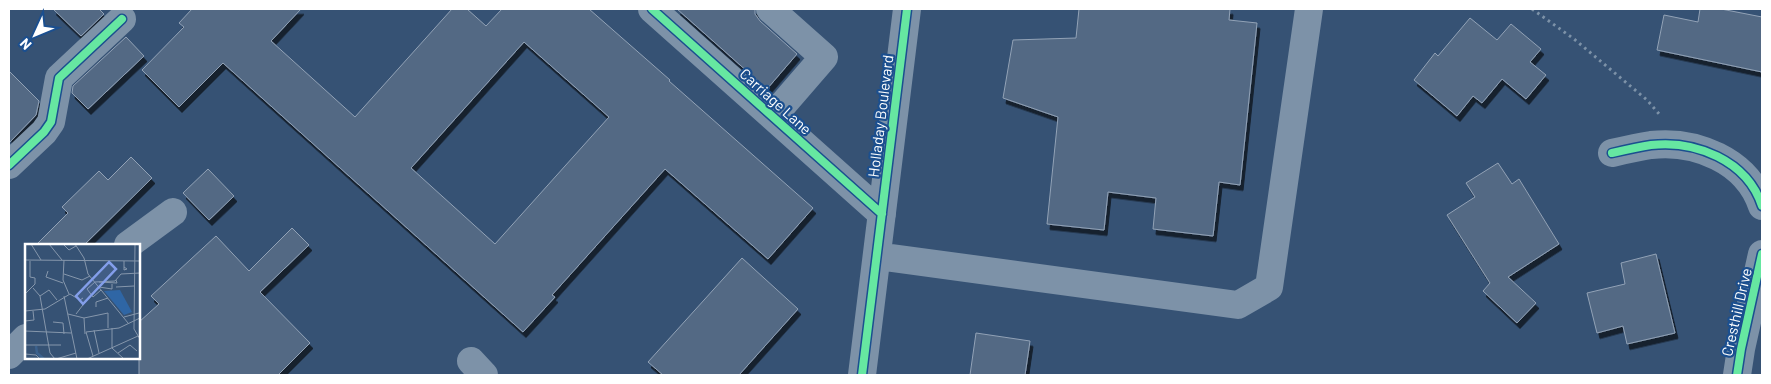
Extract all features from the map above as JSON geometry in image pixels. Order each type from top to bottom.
[{"type":"street","name":"Carriage Lane","points":[[652,9],[882,214]]},
{"type":"street","points":[[770,9],[824,57],[773,116]]},
{"type":"street","name":"Holladay Boulevard","points":[[862,375],[907,9]]},
{"type":"street","points":[[877,256],[1238,305],[1269,286],[1309,9]]},
{"type":"street","points":[[9,165],[44,132],[50,122],[59,78],[122,19]]},
{"type":"street","points":[[1612,153],[1650,145],[1686,146],[1702,150],[1730,164],[1744,176],[1754,189],[1762,206]]},
{"type":"street","points":[[129,244],[173,212]]},
{"type":"street","name":"Cresthill Drive","points":[[1737,375],[1740,349],[1762,254]]},
{"type":"street","points":[[9,356],[25,339]]},
{"type":"path","points":[[1532,9],[1574,39],[1647,100],[1686,146]]},
{"type":"building","points":[[53,9],[99,9],[104,14],[81,36]]},
{"type":"building","points":[[192,9],[301,9],[271,41],[355,117],[452,9],[467,9],[486,26],[502,9],[589,9],[813,208],[768,259],[665,169],[552,295],[555,297],[523,332],[223,63],[179,107],[142,70],[184,27],[179,23]],"holes":[[[524,42],[609,117],[495,244],[411,168]]]},
{"type":"building","points":[[677,9],[755,9],[755,14],[760,21],[797,54],[767,89]]},
{"type":"building","points":[[1079,9],[1230,9],[1229,20],[1257,23],[1240,185],[1219,182],[1213,236],[1153,229],[1156,198],[1108,192],[1104,230],[1047,224],[1058,117],[1003,98],[1013,40],[1076,38]]},
{"type":"building","points":[[1700,9],[1721,9],[1762,17],[1762,72],[1657,50],[1664,15],[1698,22]]},
{"type":"building","points":[[1470,18],[1497,40],[1511,24],[1541,49],[1530,62],[1546,75],[1526,99],[1502,79],[1482,103],[1473,96],[1457,116],[1414,80],[1435,53],[1438,56]]},
{"type":"building","points":[[126,37],[144,56],[88,109],[72,93],[73,86]]},
{"type":"building","points":[[9,71],[39,101],[36,115],[9,143]]},
{"type":"building","points":[[131,157],[152,178],[85,244],[37,244],[68,213],[62,207],[99,171],[108,180]]},
{"type":"building","points":[[1498,163],[1512,184],[1519,179],[1559,244],[1508,277],[1536,303],[1517,323],[1483,291],[1490,283],[1447,215],[1475,197],[1466,183]]},
{"type":"building","points":[[208,169],[234,196],[209,220],[183,193]]},
{"type":"building","points":[[292,228],[309,245],[260,292],[310,343],[278,375],[139,375],[140,321],[159,304],[151,296],[216,236],[249,271]]},
{"type":"building","points":[[1656,254],[1675,333],[1627,344],[1623,326],[1597,333],[1587,293],[1625,284],[1621,263]]},
{"type":"building","points":[[742,258],[798,309],[739,375],[663,375],[648,362]]},
{"type":"building","points":[[976,333],[1030,341],[1025,375],[970,375]]},
{"type":"cycle path","points":[[652,9],[882,214]]},
{"type":"cycle path","points":[[862,375],[907,9]]},
{"type":"cycle path","points":[[9,165],[44,132],[51,122],[59,78],[122,19]]},
{"type":"cycle path","points":[[1612,153],[1651,145],[1668,144],[1702,150],[1732,165],[1745,176],[1755,190],[1762,206]]},
{"type":"cycle path","points":[[1737,375],[1762,254]]}]
